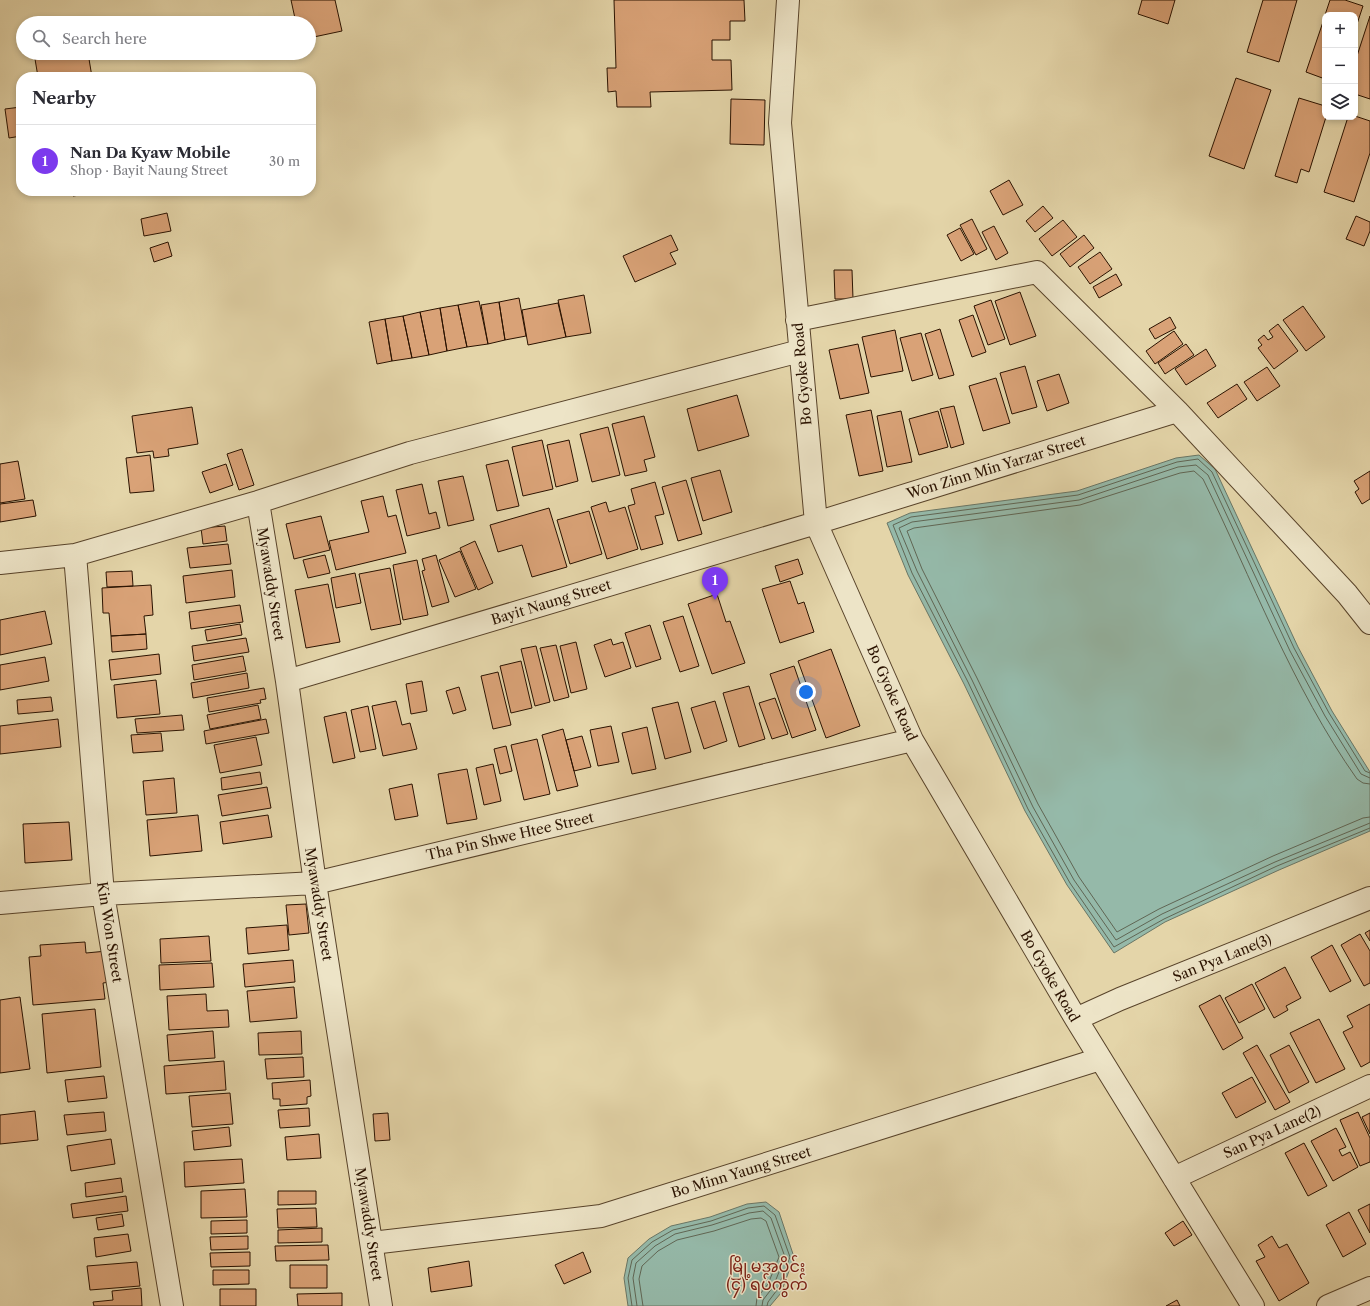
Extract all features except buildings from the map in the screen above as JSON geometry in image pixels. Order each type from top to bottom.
[{"type":"street","name":"Bo Gyoke Road","points":[[788,0],[780,123],[816,523],[912,740],[1100,1059],[1253,1306]]},
{"type":"street","points":[[797,320],[1036,272],[1177,410],[1347,594],[1370,623]]},
{"type":"street","points":[[0,563],[76,555],[258,502],[410,453],[800,351]]},
{"type":"street","name":"Won Zinn Min Yarzar Street","points":[[816,523],[1177,410]]},
{"type":"street","name":"Myawaddy Street","points":[[258,502],[287,681],[315,883],[381,1306]]},
{"type":"street","name":"Bayit Naung Street","points":[[287,681],[816,523]]},
{"type":"street","name":"Kin Won Street","points":[[76,555],[103,894],[172,1306]]},
{"type":"street","name":"Tha Pin Shwe Htee Street","points":[[0,903],[103,894],[315,883],[912,740]]},
{"type":"street","name":"San Pya Lane(3)","points":[[1076,1019],[1120,999],[1370,898]]},
{"type":"street","name":"Bo Minn Yaung Street","points":[[372,1243],[601,1216],[1100,1059]]},
{"type":"street","name":"San Pya Lane(2)","points":[[1174,1178],[1370,1086]]},
{"type":"street","points":[[1328,1306],[1370,1288]]},
{"type":"water","points":[[1199,455],[1215,469],[1298,647],[1332,711],[1370,772],[1370,831],[1279,870],[1165,922],[1114,953],[1067,885],[1025,811],[964,684],[908,575],[887,523],[910,513],[1077,491],[1176,458]]},
{"type":"water","points":[[766,1202],[779,1212],[794,1257],[781,1293],[770,1306],[628,1306],[624,1278],[628,1258],[649,1239],[671,1226],[710,1217],[747,1204]]},
{"type":"place","name":"Nan Da Kyaw Mobile","points":[[715,600]]},
{"type":"district","name":"မြို့မအပိုင်း (၄) ရပ်ကွက်","points":[[767,1275]]}]
